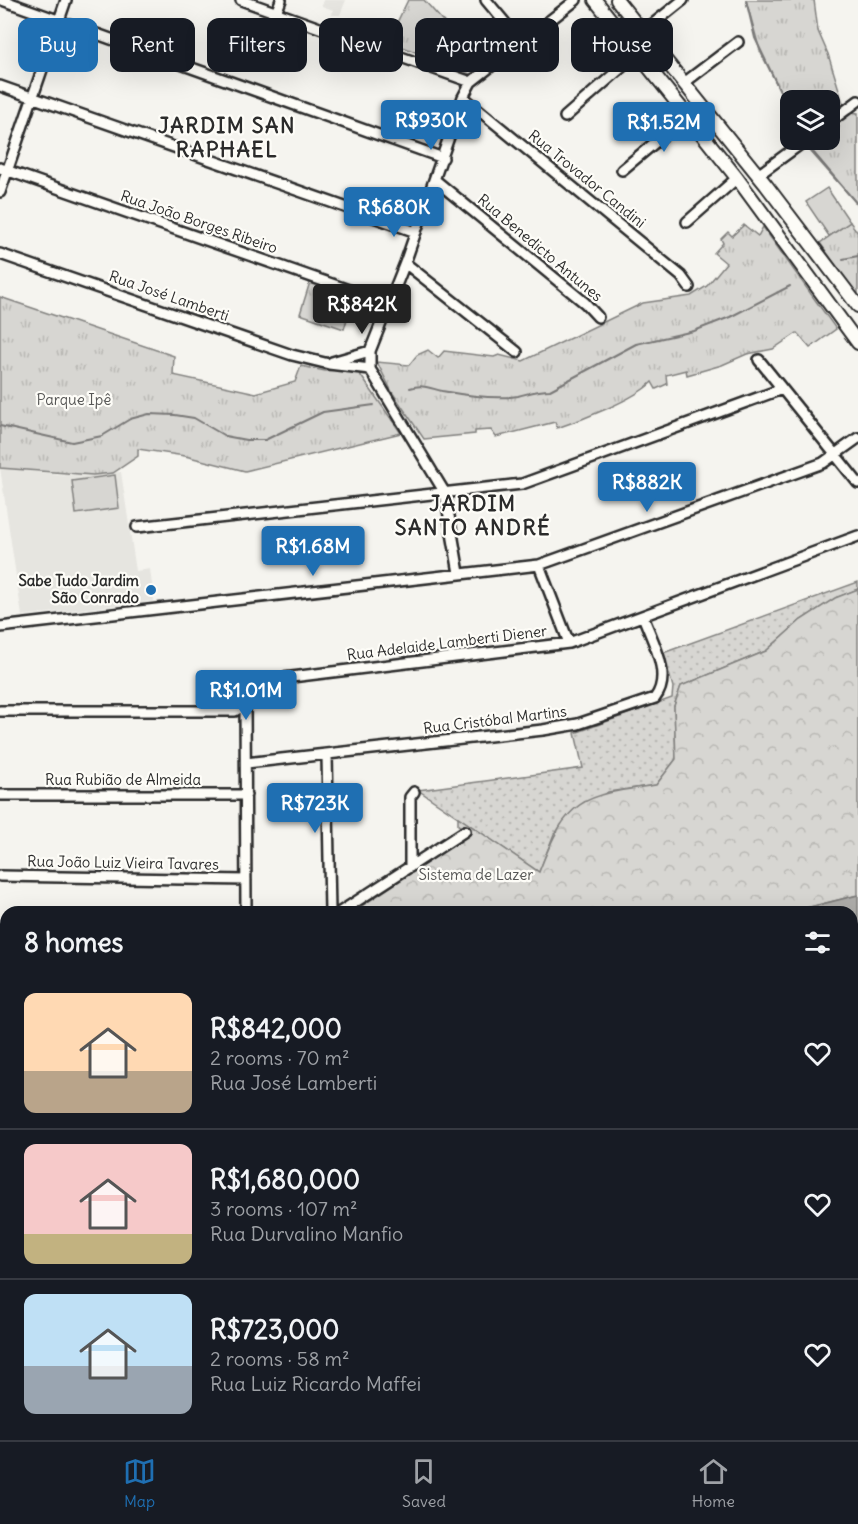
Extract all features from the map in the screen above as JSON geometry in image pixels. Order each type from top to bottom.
[{"type":"main road","points":[[595,0],[610,18]]},
{"type":"main road","points":[[617,0],[632,18]]},
{"type":"main road","points":[[673,69],[758,175],[858,306]]},
{"type":"main road","points":[[653,72],[737,178],[858,343]]},
{"type":"main road","points":[[746,191],[758,175]]},
{"type":"street","points":[[3,0],[53,18]]},
{"type":"street","points":[[60,18],[66,0]]},
{"type":"street","points":[[241,0],[471,82]]},
{"type":"street","points":[[276,13],[281,0]]},
{"type":"street","points":[[486,0],[501,18]]},
{"type":"street","points":[[553,18],[576,0]]},
{"type":"street","points":[[660,18],[683,0]]},
{"type":"street","points":[[98,34],[443,158]]},
{"type":"street","points":[[684,83],[738,42]]},
{"type":"street","points":[[0,192],[4,169],[42,72]]},
{"type":"street","points":[[459,573],[445,493],[394,413],[370,369],[370,351],[405,263],[463,97],[471,82],[484,72]]},
{"type":"street","points":[[565,117],[616,72]]},
{"type":"street","points":[[0,86],[416,232]]},
{"type":"street","name":"Rua Trovador Candini","points":[[463,97],[681,276],[689,287]]},
{"type":"street","points":[[840,114],[858,101]]},
{"type":"street","points":[[622,170],[687,116]]},
{"type":"street","points":[[758,175],[791,150]]},
{"type":"street","name":"Rua João Borges Ribeiro","points":[[4,169],[389,304]]},
{"type":"street","points":[[687,222],[737,178]]},
{"type":"street","name":"Rua Benedicto Antunes","points":[[435,180],[585,303],[598,317]]},
{"type":"street","name":"Rua José Lamberti","points":[[0,254],[292,355],[328,364],[370,369]]},
{"type":"street","points":[[405,263],[517,352]]},
{"type":"street","points":[[328,364],[370,351]]},
{"type":"street","points":[[759,360],[858,483]]},
{"type":"street","points":[[137,527],[522,484],[782,389]]},
{"type":"street","points":[[0,627],[539,565],[823,463],[858,438]]},
{"type":"street","name":"Rua Adelaide Lamberti Diener","points":[[221,711],[238,710],[245,694],[259,681],[266,679],[569,643],[858,536]]},
{"type":"street","points":[[539,565],[569,643]]},
{"type":"street","name":"Rua Cristóbal Martins","points":[[246,763],[578,724],[655,698],[662,690],[664,675],[643,616]]},
{"type":"street","points":[[245,694],[246,906]]},
{"type":"street","points":[[0,711],[221,711],[232,712],[245,728]]},
{"type":"street","points":[[327,755],[330,906]]},
{"type":"street","points":[[410,867],[410,797],[414,792]]},
{"type":"street","name":"Rua Rubião de Almeida","points":[[0,795],[246,795]]},
{"type":"street","points":[[349,906],[465,831]]},
{"type":"street","name":"Rua João Luiz Vieira Tavares","points":[[0,876],[246,880]]},
{"type":"shaded area","points":[[323,0],[346,0],[340,15],[332,15],[333,10],[322,6]]},
{"type":"shaded area","points":[[0,468],[67,475],[121,472],[136,571],[150,569],[154,601],[22,616]]},
{"type":"shaded area","points":[[858,895],[858,906],[814,906]]},
{"type":"green space","points":[[408,0],[424,0],[440,18],[415,18],[415,52],[403,47],[403,18],[399,18]]},
{"type":"green space","points":[[746,0],[814,0],[818,31],[839,90],[780,91],[760,51]]},
{"type":"green space","points":[[840,93],[844,106],[849,112],[858,113],[858,205],[810,150],[840,150]]},
{"type":"green space","points":[[827,188],[850,222],[829,236],[806,202]]},
{"type":"green space","points":[[850,222],[858,233],[858,296],[820,243]]},
{"type":"green space","points":[[744,225],[758,236],[763,227],[836,329],[810,348],[797,333],[773,349],[747,354],[722,365],[687,375],[686,370],[666,375],[667,384],[656,389],[652,382],[633,396],[593,415],[557,428],[555,422],[496,437],[491,430],[475,431],[475,434],[424,439],[392,392],[377,362],[409,365],[417,355],[428,350],[438,358],[444,351],[494,357],[499,355],[523,361],[643,303],[691,296],[707,286],[726,263],[714,253],[723,243],[721,239],[728,232],[732,236]]},
{"type":"green space","points":[[310,282],[354,297],[344,329],[300,314]]},
{"type":"green space","name":"Parque Ipê","points":[[0,297],[174,356],[173,375],[256,393],[295,382],[301,366],[325,371],[347,369],[359,373],[401,433],[245,471],[185,456],[138,449],[138,456],[113,473],[93,475],[0,468]]},
{"type":"green space","points":[[115,475],[119,508],[76,514],[72,481]]},
{"type":"green space","points":[[858,582],[858,589],[836,598],[801,620],[766,651],[681,686],[674,706],[676,759],[656,785],[608,792],[554,834],[539,872],[418,790],[583,768],[575,733],[672,698],[673,687],[663,653]]},
{"type":"green space","name":"Sistema de Lazer","points":[[858,589],[858,895],[814,906],[362,906],[471,833],[458,825],[458,817],[539,872],[559,829],[580,805],[610,793],[656,785],[676,759],[674,706],[681,686],[766,651],[801,620],[835,598]]},
{"type":"waterway","points":[[746,0],[755,38],[780,91]]},
{"type":"waterway","points":[[811,150],[858,205]]},
{"type":"waterway","points":[[843,259],[858,256]]},
{"type":"waterway","points":[[410,388],[422,386],[480,397],[518,396],[550,390],[636,344],[694,331],[730,317],[790,286]]},
{"type":"waterway","points":[[0,426],[72,442],[102,436],[130,419],[149,414],[175,415],[194,418],[225,436],[246,440],[265,440],[323,412],[374,405]]},
{"type":"place","name":"Sabe Tudo Jardim São Conrado","points":[[151,590]]},
{"type":"district","name":"JARDIM SAN RAPHAEL","points":[[227,138]]},
{"type":"district","name":"JARDIM SANTO ANDRÉ","points":[[473,516]]}]
